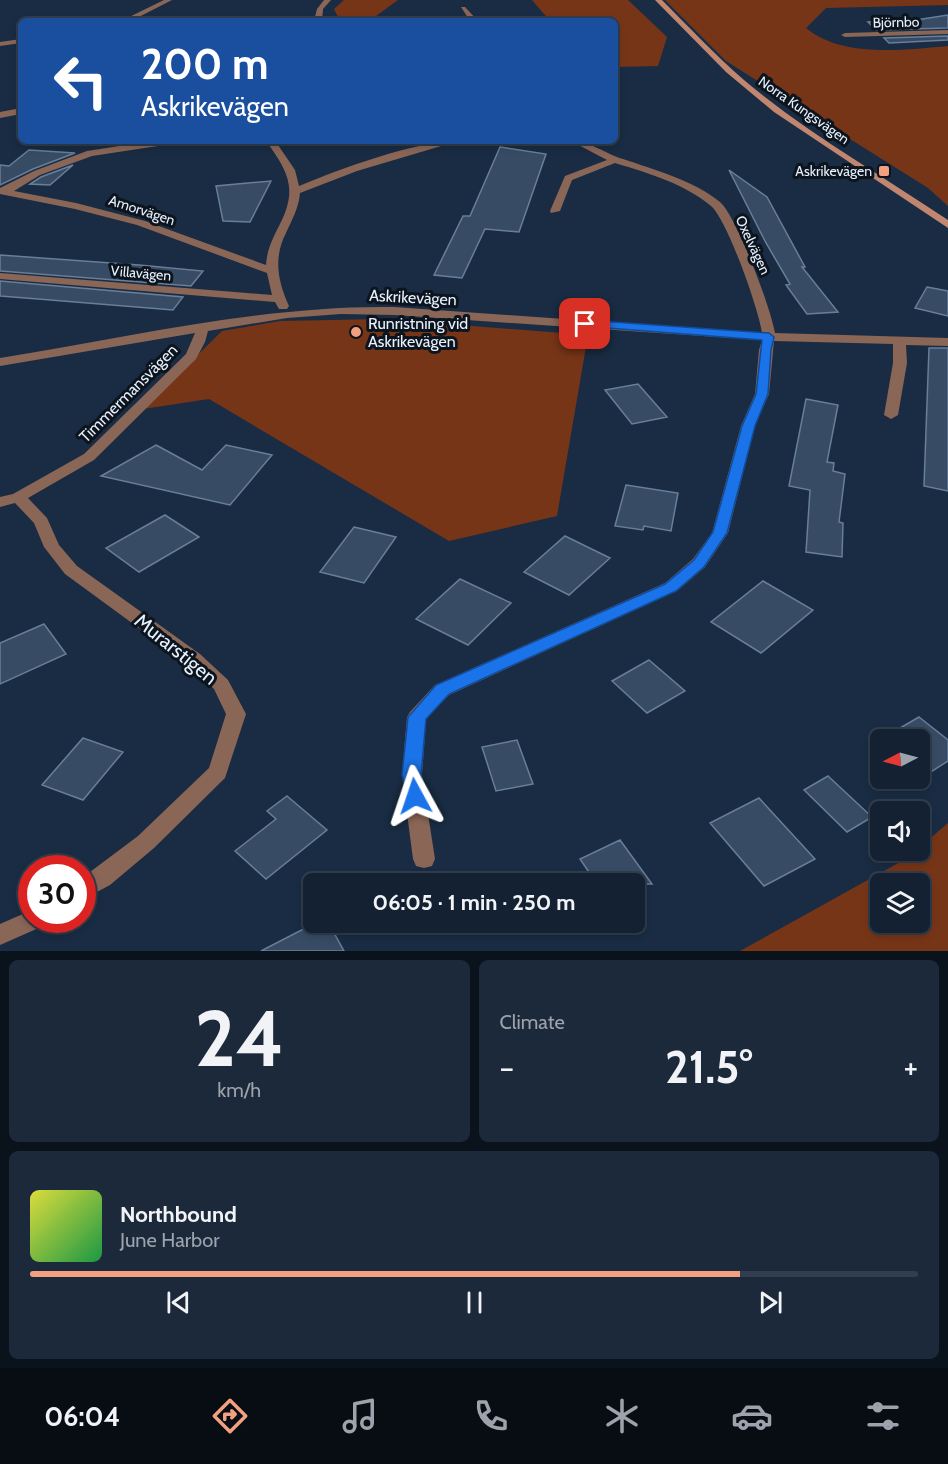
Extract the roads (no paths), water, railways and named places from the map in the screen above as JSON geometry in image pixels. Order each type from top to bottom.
[{"type":"main road","name":"Norra Kungsvägen","points":[[658,0],[706,49],[752,91],[819,139],[948,225]]},
{"type":"street","points":[[131,18],[169,0]]},
{"type":"street","points":[[320,18],[320,9],[328,0]]},
{"type":"street","points":[[463,8],[471,18]]},
{"type":"street","name":"Björnbo","points":[[845,35],[948,32]]},
{"type":"street","points":[[0,44],[18,41]]},
{"type":"street","points":[[0,115],[18,112]]},
{"type":"street","points":[[2,191],[61,162],[90,153],[151,144]]},
{"type":"street","points":[[273,144],[289,166],[295,191],[290,213],[274,246],[272,271],[287,314]]},
{"type":"street","points":[[295,191],[381,159],[441,144]]},
{"type":"street","name":"Oxelvägen","points":[[582,144],[615,160],[684,185],[717,205],[732,232],[752,278],[761,301],[769,337]]},
{"type":"street","points":[[555,211],[568,178],[615,160]]},
{"type":"street","name":"Amorvägen","points":[[2,191],[76,206],[141,223],[272,271]]},
{"type":"street","name":"Villavägen","points":[[0,276],[280,299]]},
{"type":"street","name":"Askrikevägen","points":[[0,362],[287,314],[341,310],[394,311],[769,337],[948,342]]},
{"type":"street","name":"Timmermansvägen","points":[[9,500],[89,457],[191,356],[199,342],[202,328]]},
{"type":"street","points":[[424,859],[412,775],[417,717],[442,690],[671,587],[699,563],[720,533],[748,426],[762,394],[765,350],[769,337]]},
{"type":"street","points":[[891,415],[900,363],[899,340]]},
{"type":"street","name":"Murarstigen","points":[[9,500],[41,520],[52,547],[71,570],[194,659],[222,685],[236,714],[218,772],[146,842],[96,882]]},
{"type":"street","points":[[0,935],[18,927]]},
{"type":"place","name":"Askrikevägen","points":[[884,171]]},
{"type":"place","name":"Runristning vid Askrikevägen","points":[[356,332]]}]
